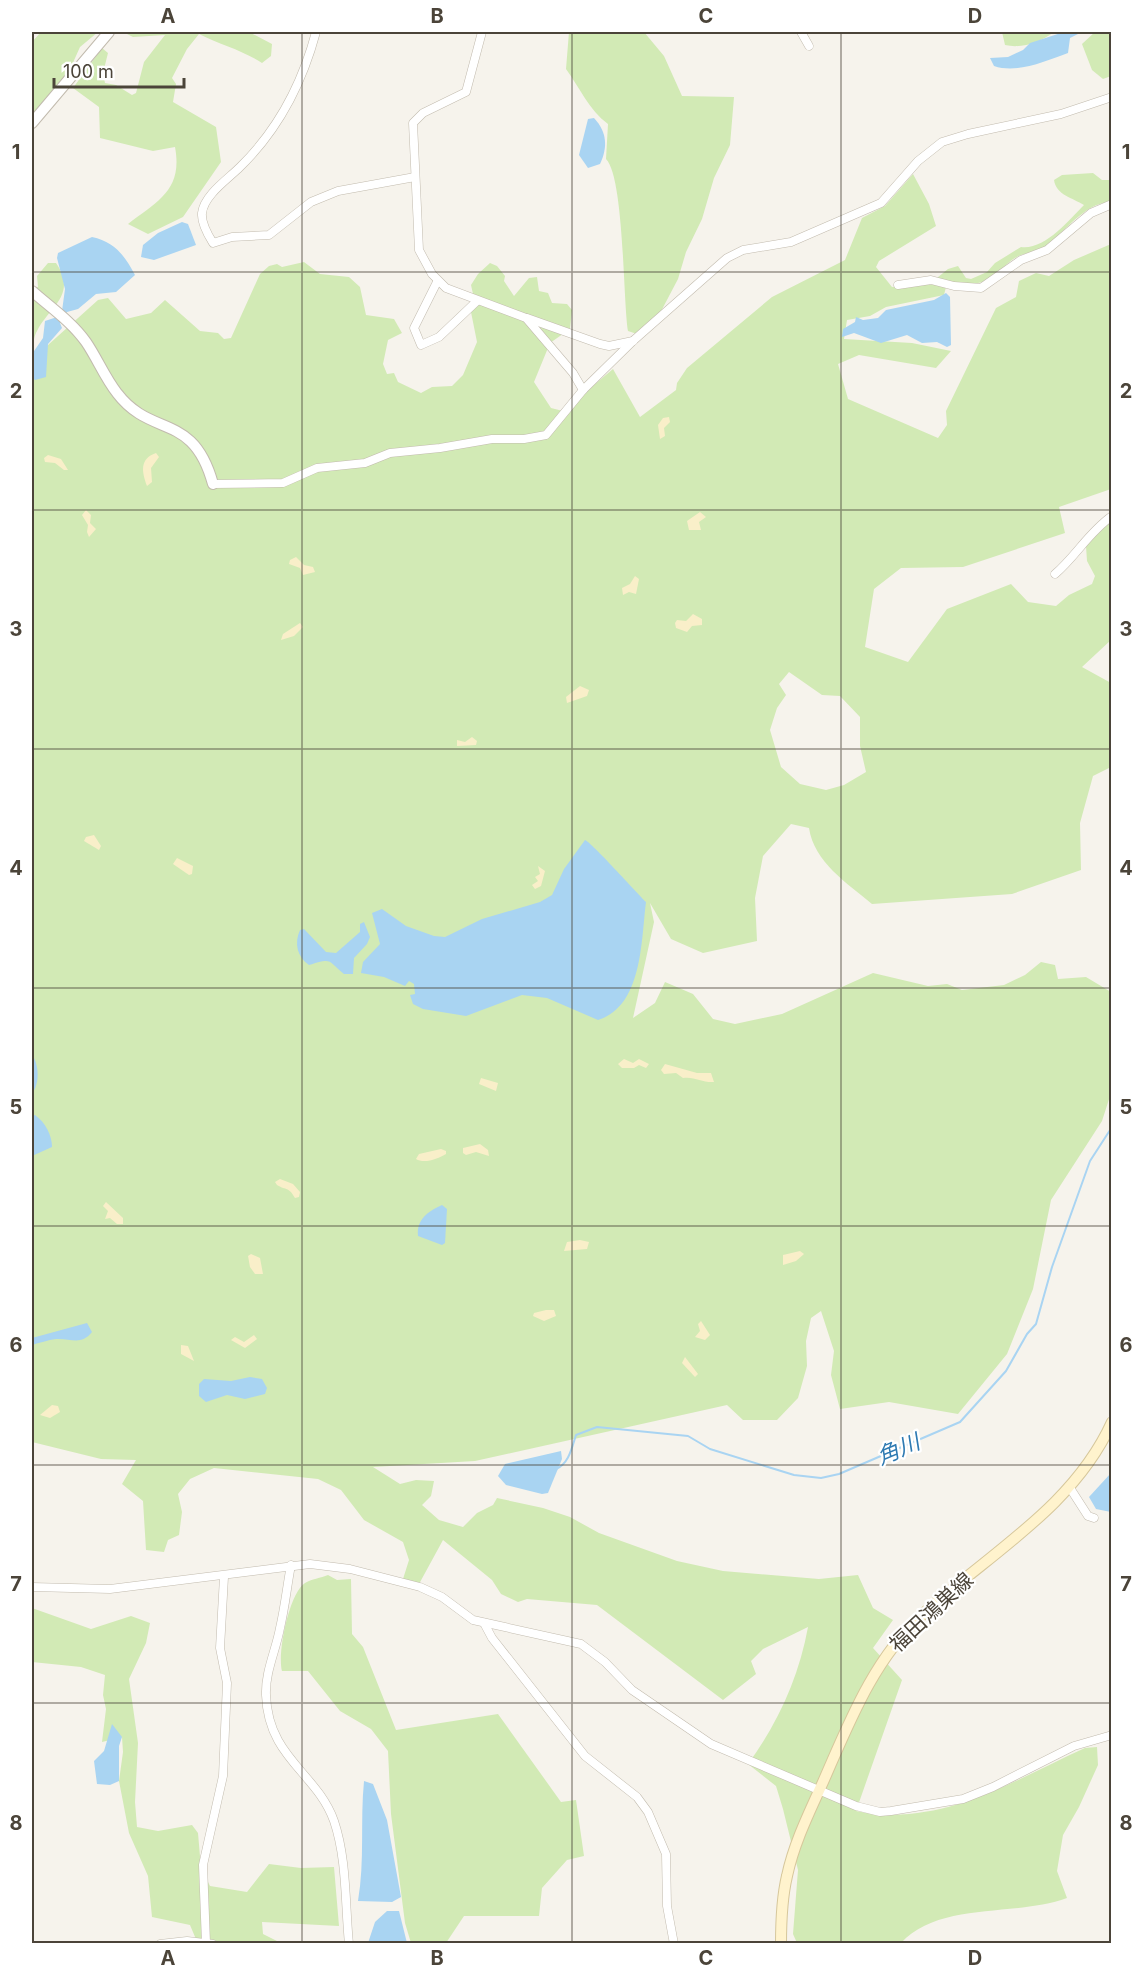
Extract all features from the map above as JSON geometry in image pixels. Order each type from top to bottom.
[{"type":"main road","name":"福田鴻巣線","points":[[781,1944],[786,1877],[795,1845],[854,1712],[885,1656],[901,1636],[1070,1488],[1112,1422]]},
{"type":"street","points":[[32,123],[109,32]]},
{"type":"street","points":[[316,32],[293,99],[258,149],[207,200],[202,213],[205,228],[213,243],[232,237],[269,235],[311,202],[338,191],[415,177]]},
{"type":"street","points":[[482,32],[466,92],[423,112],[413,123],[418,250],[437,282],[477,301],[600,344],[609,346],[634,340]]},
{"type":"street","points":[[801,32],[809,46]]},
{"type":"street","points":[[32,292],[75,329],[117,393],[131,408],[180,432],[198,447],[208,465],[213,484],[270,485],[283,483],[324,467],[365,463],[390,453],[434,449],[492,438],[535,438],[546,435],[559,423],[583,390],[634,340],[727,258],[743,250],[791,242],[881,203],[918,161],[942,142],[968,134],[1061,114],[1112,97]]},
{"type":"street","points":[[898,285],[931,280],[954,286],[981,288],[1021,260],[1047,250],[1091,213],[1112,204]]},
{"type":"street","points":[[437,282],[414,328],[421,345],[439,337],[477,301]]},
{"type":"street","points":[[526,318],[573,373],[583,390]]},
{"type":"street","points":[[1055,574],[1074,558],[1096,527],[1112,516]]},
{"type":"street","points":[[1070,1488],[1088,1516],[1094,1518]]},
{"type":"street","points":[[32,1587],[110,1590],[224,1577],[291,1565],[332,1566],[420,1587],[442,1597],[465,1616],[484,1623],[558,1637],[581,1644],[605,1662],[632,1690],[711,1744],[856,1806],[880,1812],[963,1799],[993,1787],[1074,1746],[1112,1734]]},
{"type":"street","points":[[291,1565],[280,1629],[267,1679],[268,1710],[278,1743],[320,1798],[333,1820],[338,1840],[349,1944]]},
{"type":"street","points":[[206,1943],[203,1865],[223,1776],[227,1683],[220,1648],[224,1577]]},
{"type":"street","points":[[484,1623],[492,1638],[585,1756],[637,1797],[648,1812],[666,1854],[667,1906],[674,1944]]},
{"type":"street","points":[[160,1944],[186,1941],[213,1944]]},
{"type":"green space","points":[[41,32],[98,32],[80,47],[67,76],[32,117],[32,42]]},
{"type":"green space","points":[[123,32],[249,32],[272,44],[271,56],[262,63],[199,34],[187,49],[172,78],[176,84],[173,102],[216,127],[221,162],[183,217],[148,234],[128,224],[158,201],[172,184],[177,162],[175,147],[153,151],[100,138],[99,107],[73,88],[102,48],[108,53],[103,73],[105,83],[116,85],[132,95],[136,93],[144,62],[165,35],[133,37]]},
{"type":"green space","points":[[569,32],[644,32],[664,56],[682,96],[734,97],[730,145],[714,178],[702,219],[686,252],[678,279],[658,317],[637,334],[628,331],[620,213],[612,170],[606,159],[608,124],[590,105],[566,69]]},
{"type":"green space","points":[[1002,32],[1054,32],[1037,42],[1011,46],[1005,45]]},
{"type":"green space","points":[[1095,32],[1111,32],[1111,76],[1103,79],[1092,70],[1082,44]]},
{"type":"green space","points":[[1093,173],[1102,180],[1111,180],[1111,203],[1094,206],[1077,218],[1047,246],[1015,258],[985,281],[950,285],[946,287],[944,295],[886,307],[870,316],[847,320],[844,339],[912,343],[951,351],[936,368],[859,355],[838,364],[848,399],[938,438],[947,425],[946,411],[996,308],[1016,297],[1019,281],[1036,273],[1049,276],[1074,260],[1111,244],[1111,489],[1059,507],[1065,533],[963,567],[901,568],[874,589],[865,647],[908,662],[947,609],[1011,584],[1028,602],[1056,606],[1069,595],[1092,584],[1095,576],[1087,561],[1086,546],[1098,529],[1111,519],[1111,640],[1082,667],[1111,683],[1111,767],[1093,776],[1080,823],[1081,870],[1012,894],[872,904],[833,871],[817,851],[809,828],[791,824],[763,856],[755,898],[757,941],[703,953],[671,939],[650,903],[654,922],[633,1018],[655,1003],[665,982],[693,994],[713,1019],[735,1024],[782,1014],[873,973],[928,986],[947,984],[962,990],[1004,985],[1025,975],[1041,962],[1055,965],[1058,979],[1086,977],[1111,992],[1111,1093],[1102,1121],[1051,1200],[1033,1289],[1007,1354],[958,1414],[889,1402],[840,1409],[831,1375],[834,1351],[821,1311],[811,1318],[806,1341],[807,1366],[798,1398],[777,1420],[743,1420],[727,1405],[475,1461],[373,1467],[400,1484],[416,1480],[434,1481],[431,1496],[422,1505],[439,1520],[463,1527],[477,1513],[493,1505],[497,1498],[543,1508],[570,1517],[599,1533],[677,1561],[723,1571],[819,1579],[858,1575],[873,1608],[893,1620],[873,1648],[902,1680],[856,1811],[887,1815],[946,1808],[1002,1787],[1085,1748],[1097,1747],[1098,1765],[1063,1835],[1057,1871],[1067,1898],[1047,1904],[957,1915],[917,1930],[901,1943],[797,1943],[793,1934],[798,1870],[783,1809],[776,1786],[748,1764],[769,1732],[786,1699],[799,1664],[808,1627],[763,1649],[751,1661],[756,1674],[723,1700],[597,1605],[527,1599],[518,1602],[501,1594],[492,1580],[443,1540],[419,1584],[403,1579],[409,1560],[403,1542],[364,1520],[341,1490],[318,1479],[214,1468],[190,1479],[178,1494],[182,1512],[179,1535],[168,1540],[164,1552],[146,1550],[143,1501],[122,1484],[136,1460],[101,1459],[32,1442],[32,350],[38,354],[98,300],[108,298],[126,319],[151,313],[165,300],[200,331],[218,333],[224,339],[231,338],[260,274],[269,266],[277,264],[282,267],[304,262],[320,274],[349,277],[360,287],[366,315],[394,319],[402,333],[388,340],[383,364],[387,374],[394,373],[398,382],[421,393],[432,387],[452,386],[463,375],[477,342],[471,312],[479,299],[473,294],[471,285],[478,274],[490,263],[497,266],[505,276],[504,281],[514,296],[529,278],[537,277],[539,291],[548,293],[552,303],[567,304],[572,310],[570,329],[550,343],[534,382],[551,408],[563,411],[613,369],[640,417],[676,390],[677,383],[687,368],[772,297],[845,260],[862,218],[885,206],[913,174],[929,204],[936,226],[879,261],[876,267],[892,287],[932,282],[948,269],[958,266],[966,278],[971,279],[987,272],[995,263],[1021,247],[1039,244],[1056,233],[1084,205],[1061,193],[1054,180],[1062,175]],"holes":[[[789,672],[822,695],[840,696],[860,717],[860,746],[866,772],[844,785],[826,790],[800,784],[781,767],[770,730],[777,708],[786,695],[779,684]]]},
{"type":"green space","points":[[48,263],[56,263],[62,274],[63,292],[37,331],[32,350],[32,288],[38,287],[37,276]]},
{"type":"green space","points":[[328,1575],[337,1580],[351,1579],[352,1634],[363,1647],[396,1730],[498,1714],[561,1802],[576,1800],[584,1856],[567,1860],[542,1888],[539,1916],[464,1916],[446,1943],[411,1943],[405,1923],[391,1814],[388,1751],[371,1729],[340,1711],[308,1671],[282,1671],[283,1638],[294,1599],[305,1583]]},
{"type":"green space","points":[[32,1608],[91,1629],[131,1616],[150,1623],[146,1643],[129,1679],[138,1743],[135,1802],[137,1827],[158,1831],[192,1825],[198,1833],[201,1868],[210,1886],[247,1892],[269,1864],[301,1868],[334,1867],[339,1926],[262,1922],[263,1934],[281,1943],[198,1944],[190,1925],[152,1917],[148,1876],[129,1833],[119,1781],[123,1752],[122,1737],[102,1742],[106,1709],[103,1695],[105,1675],[81,1667],[32,1662]]},
{"type":"sand","points":[[669,417],[670,422],[664,428],[665,436],[660,439],[658,425],[663,418]]},
{"type":"sand","points":[[156,453],[159,457],[151,468],[152,482],[147,486],[143,471],[144,462]]},
{"type":"sand","points":[[48,455],[61,459],[68,470],[64,470],[55,463],[45,462],[44,458]]},
{"type":"sand","points":[[86,510],[91,515],[90,523],[96,529],[89,537],[88,525],[82,515]]},
{"type":"sand","points":[[700,512],[706,517],[699,522],[701,530],[689,530],[687,521]]},
{"type":"sand","points":[[296,557],[304,565],[313,567],[315,572],[303,575],[300,568],[289,564],[290,560]]},
{"type":"sand","points":[[635,576],[639,579],[636,594],[629,592],[623,595],[622,588],[630,584]]},
{"type":"sand","points":[[693,614],[702,619],[702,625],[692,626],[687,632],[676,628],[677,620],[686,621]]},
{"type":"sand","points":[[300,623],[303,627],[294,636],[281,640],[283,634]]},
{"type":"sand","points":[[580,686],[589,690],[587,696],[567,703],[566,697]]},
{"type":"sand","points":[[472,737],[477,741],[476,745],[457,746],[457,740],[465,742]]},
{"type":"sand","points":[[94,835],[101,846],[99,850],[84,841],[86,837]]},
{"type":"sand","points":[[177,858],[193,866],[192,874],[189,875],[173,864]]},
{"type":"sand","points":[[538,866],[545,871],[541,886],[535,889],[532,885],[538,881],[535,877],[540,874]]},
{"type":"sand","points":[[624,1059],[633,1063],[639,1059],[649,1064],[646,1068],[639,1065],[634,1068],[622,1068],[618,1064]]},
{"type":"sand","points":[[665,1064],[697,1073],[711,1073],[714,1082],[683,1078],[676,1073],[664,1074],[661,1070]]},
{"type":"sand","points":[[481,1078],[498,1083],[496,1091],[479,1084]]},
{"type":"sand","points":[[480,1144],[488,1150],[489,1156],[476,1152],[466,1155],[463,1153],[463,1148]]},
{"type":"sand","points":[[441,1149],[446,1151],[446,1154],[439,1158],[427,1161],[416,1159],[419,1154]]},
{"type":"sand","points":[[280,1179],[293,1184],[300,1192],[299,1197],[295,1198],[289,1190],[277,1185],[275,1182]]},
{"type":"sand","points":[[106,1202],[123,1218],[123,1224],[117,1224],[110,1218],[105,1219],[108,1211],[103,1206]]},
{"type":"sand","points":[[580,1240],[589,1242],[587,1249],[564,1251],[567,1242]]},
{"type":"sand","points":[[800,1251],[804,1254],[796,1261],[783,1265],[783,1255]]},
{"type":"sand","points":[[251,1254],[260,1258],[263,1274],[255,1274],[250,1267],[248,1256]]},
{"type":"sand","points":[[554,1310],[556,1316],[544,1321],[533,1316],[534,1313]]},
{"type":"sand","points":[[701,1321],[710,1335],[705,1340],[695,1337],[700,1331],[698,1324]]},
{"type":"sand","points":[[254,1335],[257,1339],[245,1348],[231,1340],[235,1337],[244,1342]]},
{"type":"sand","points":[[181,1345],[188,1346],[194,1361],[181,1354]]},
{"type":"sand","points":[[685,1357],[698,1374],[695,1377],[682,1363]]},
{"type":"sand","points":[[52,1405],[58,1406],[60,1412],[50,1418],[40,1415]]},
{"type":"water","points":[[1064,32],[1082,32],[1070,38],[1068,53],[1050,60],[1022,68],[1003,68],[994,66],[990,58],[1008,57],[1023,50],[1030,43]]},
{"type":"water","points":[[594,118],[604,134],[605,146],[600,164],[588,168],[579,155],[588,119]]},
{"type":"water","points":[[182,222],[188,224],[196,245],[154,260],[141,257],[143,245],[158,233]]},
{"type":"water","points":[[92,237],[113,246],[135,275],[116,292],[96,294],[78,309],[67,312],[60,323],[62,328],[48,344],[46,377],[35,380],[32,377],[32,354],[43,338],[45,321],[57,317],[62,311],[65,289],[57,258],[58,253]]},
{"type":"water","points":[[946,293],[950,297],[951,345],[947,347],[937,342],[922,343],[907,335],[881,343],[854,333],[842,337],[843,329],[855,322],[856,317],[863,320],[878,318],[886,310],[934,300]]},
{"type":"water","points":[[585,840],[646,902],[640,952],[632,987],[624,1001],[613,1012],[598,1020],[547,998],[522,995],[466,1016],[423,1009],[413,1004],[410,995],[415,994],[414,984],[409,981],[405,986],[384,977],[361,973],[363,962],[380,944],[372,913],[382,909],[406,926],[434,936],[445,937],[482,919],[540,902],[552,895],[564,869]]},
{"type":"water","points":[[364,922],[370,937],[367,944],[354,958],[353,974],[344,974],[332,963],[326,961],[309,965],[299,954],[297,940],[300,930],[304,929],[326,952],[336,953],[360,932],[360,924]]},
{"type":"water","points":[[32,1055],[38,1074],[32,1093]]},
{"type":"water","points":[[35,1115],[47,1129],[52,1147],[32,1156],[32,1116]]},
{"type":"water","points":[[442,1205],[447,1209],[445,1243],[442,1245],[418,1236],[418,1230],[424,1217]]},
{"type":"water","points":[[87,1323],[92,1332],[84,1339],[56,1339],[32,1345],[32,1338]]},
{"type":"water","points":[[250,1377],[262,1379],[267,1388],[265,1394],[245,1399],[227,1395],[206,1402],[199,1396],[199,1384],[204,1379],[231,1381]]},
{"type":"water","points":[[561,1451],[562,1459],[548,1493],[542,1494],[506,1485],[498,1476],[505,1464]]},
{"type":"water","points":[[1111,1473],[1111,1512],[1096,1509],[1089,1497]]},
{"type":"water","points":[[112,1724],[122,1737],[119,1746],[119,1781],[110,1785],[97,1784],[94,1761],[104,1751]]},
{"type":"water","points":[[364,1781],[373,1784],[387,1820],[401,1897],[392,1902],[358,1901]]},
{"type":"water","points":[[387,1911],[399,1911],[407,1943],[368,1943],[375,1922]]},
{"type":"waterway","name":"角川","points":[[556,1469],[567,1459],[576,1435],[597,1427],[688,1436],[710,1449],[794,1475],[821,1478],[839,1474],[960,1422],[1006,1371],[1027,1334],[1036,1324],[1052,1267],[1090,1161],[1112,1127]]}]
